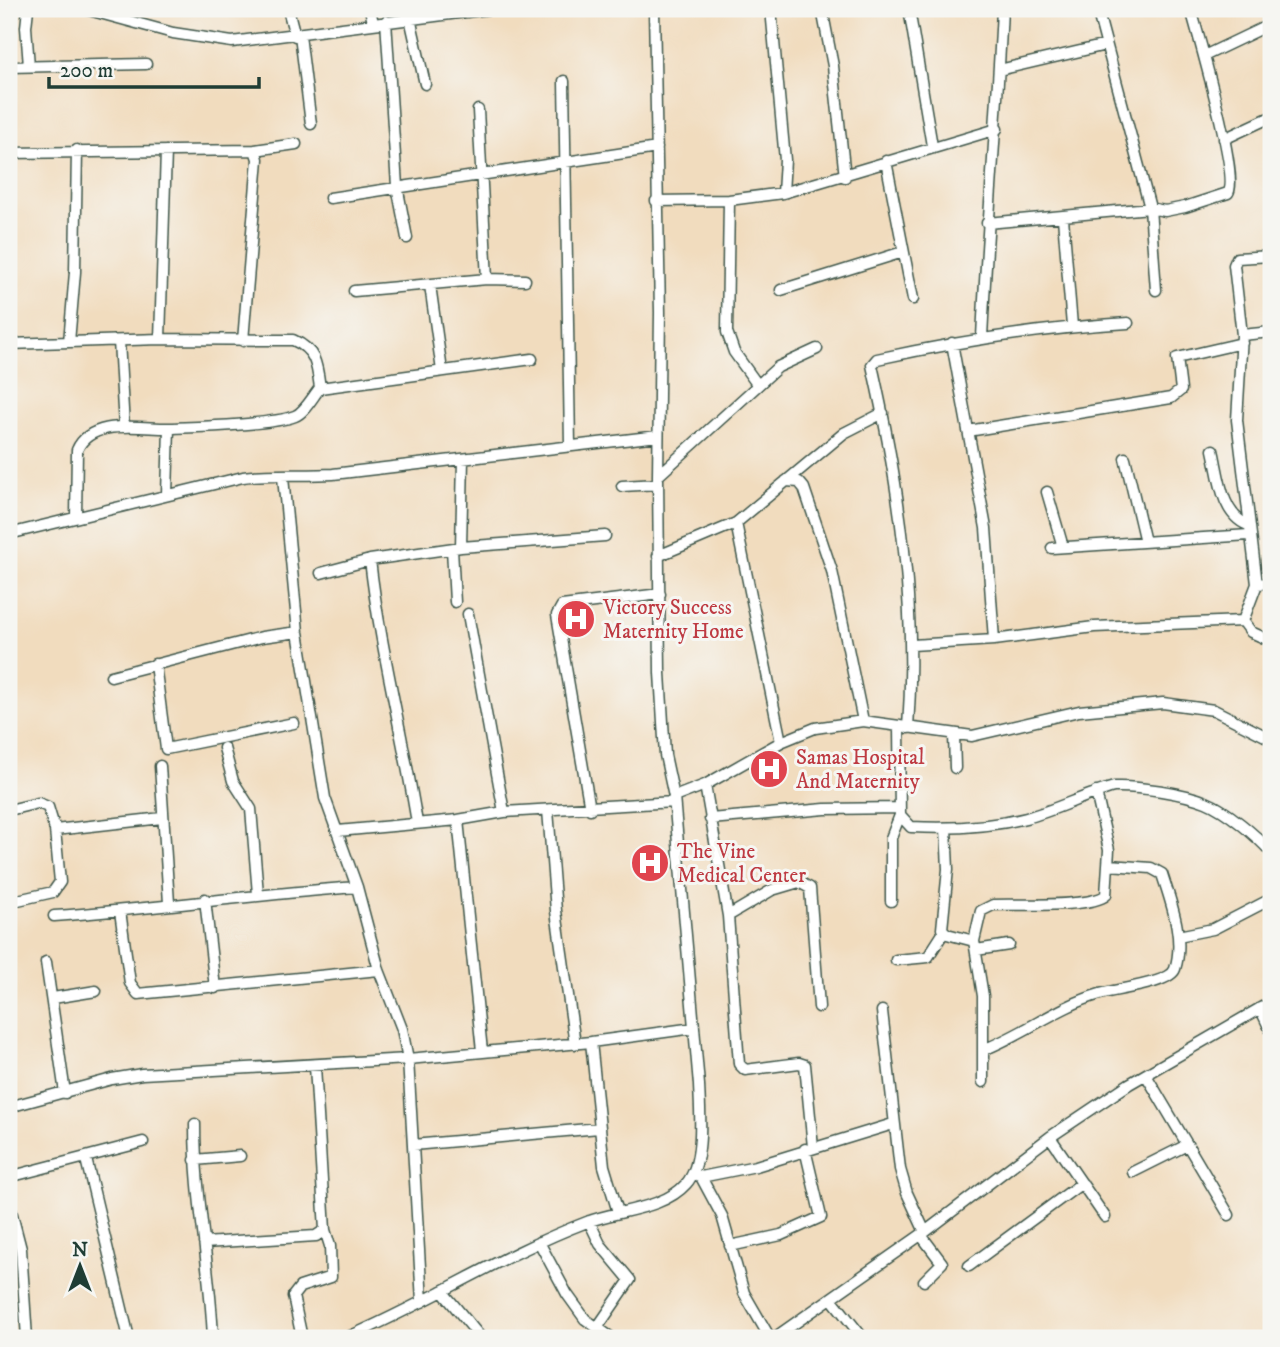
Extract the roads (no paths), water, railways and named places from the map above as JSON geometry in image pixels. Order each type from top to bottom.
[{"type":"street","points":[[28,9],[29,66]]},
{"type":"street","points":[[85,9],[173,33],[216,40],[249,41],[490,9]]},
{"type":"street","points":[[288,9],[297,35],[311,124]]},
{"type":"street","points":[[370,9],[373,23]]},
{"type":"street","points":[[654,9],[660,312],[658,556],[665,755],[674,799],[694,1028],[701,1122],[697,1175],[722,1216],[744,1293],[772,1338],[923,1234],[1050,1137],[1146,1075],[1271,1002]]},
{"type":"street","points":[[771,9],[785,160],[783,193]]},
{"type":"street","points":[[822,9],[833,66],[845,177]]},
{"type":"street","points":[[909,9],[932,146]]},
{"type":"street","points":[[982,338],[987,223],[998,129],[1002,9]]},
{"type":"street","points":[[1097,9],[1150,208],[1156,290]]},
{"type":"street","points":[[987,223],[1150,208],[1165,211],[1228,193],[1233,183],[1191,9]]},
{"type":"street","points":[[411,18],[425,84]]},
{"type":"street","points":[[386,21],[397,186],[407,238]]},
{"type":"street","points":[[1204,56],[1271,24]]},
{"type":"street","points":[[999,70],[1106,45]]},
{"type":"street","points":[[9,67],[146,64]]},
{"type":"street","points":[[564,80],[570,445]]},
{"type":"street","points":[[478,110],[486,279]]},
{"type":"street","points":[[1224,139],[1271,117]]},
{"type":"street","points":[[656,201],[729,200],[783,193],[845,177],[932,146],[998,129]]},
{"type":"street","points":[[9,153],[77,150],[255,150],[296,144]]},
{"type":"street","points":[[330,198],[657,148]]},
{"type":"street","points":[[69,342],[75,272],[77,150]]},
{"type":"street","points":[[243,341],[258,159],[255,150]]},
{"type":"street","points":[[160,339],[166,151]]},
{"type":"street","points":[[886,161],[913,299]]},
{"type":"street","points":[[729,200],[727,332],[734,352],[757,384]]},
{"type":"street","points":[[1063,218],[1072,326]]},
{"type":"street","points":[[781,290],[903,252]]},
{"type":"street","points":[[1243,621],[1257,584],[1248,530],[1237,420],[1242,339],[1235,260],[1244,256],[1271,256]]},
{"type":"street","points":[[354,291],[486,279],[525,280]]},
{"type":"street","points":[[430,285],[442,370]]},
{"type":"street","points":[[891,901],[891,838],[900,811],[912,645],[906,553],[883,413],[872,365],[874,362],[982,338],[1072,326],[1128,323]]},
{"type":"street","points":[[968,431],[1171,398],[1181,390],[1177,358],[1271,332]]},
{"type":"street","points":[[9,344],[160,339],[293,340],[308,348],[317,365],[320,388]]},
{"type":"street","points":[[120,341],[124,427]]},
{"type":"street","points":[[952,343],[986,528],[994,640]]},
{"type":"street","points":[[622,486],[658,480],[757,384],[778,367],[817,349]]},
{"type":"street","points":[[76,517],[77,450],[81,441],[97,432],[124,427],[169,428],[295,416],[320,388],[532,359]]},
{"type":"street","points":[[658,556],[736,523],[844,433],[883,413]]},
{"type":"street","points":[[167,494],[169,428]]},
{"type":"street","points":[[9,534],[243,477],[265,474],[283,477],[658,436]]},
{"type":"street","points":[[1213,450],[1228,508],[1248,530]]},
{"type":"street","points":[[1125,458],[1145,542]]},
{"type":"street","points":[[455,602],[463,459]]},
{"type":"street","points":[[283,477],[298,632],[325,798],[356,887],[379,970],[402,1029],[408,1059],[422,1302]]},
{"type":"street","points":[[785,482],[799,482],[804,488],[824,543],[863,721]]},
{"type":"street","points":[[1046,492],[1063,547]]},
{"type":"street","points":[[736,523],[780,742]]},
{"type":"street","points":[[1052,548],[1145,542],[1248,530]]},
{"type":"street","points":[[321,573],[370,560],[456,548],[605,536]]},
{"type":"street","points":[[370,560],[376,618],[397,706],[417,822]]},
{"type":"street","points":[[1257,584],[1271,583]]},
{"type":"street","points":[[590,809],[559,611],[562,606],[660,594]]},
{"type":"street","points":[[468,614],[504,812]]},
{"type":"street","points":[[912,645],[994,640],[1094,627],[1243,621]]},
{"type":"street","points":[[1243,621],[1251,632],[1271,641]]},
{"type":"street","points":[[111,676],[270,635],[298,632]]},
{"type":"street","points":[[155,664],[166,749],[294,723]]},
{"type":"street","points":[[338,831],[458,820],[504,812],[590,809],[674,799],[705,785],[780,742],[823,726],[863,721],[954,735],[985,734],[1107,707],[1163,703],[1214,710],[1271,739]]},
{"type":"street","points":[[954,735],[955,768]]},
{"type":"street","points":[[224,748],[233,781],[251,809],[258,894]]},
{"type":"street","points":[[160,766],[169,903]]},
{"type":"street","points":[[705,785],[728,916],[739,1064],[745,1070],[800,1063],[805,1065],[809,1148],[821,1217],[781,1235],[730,1246]]},
{"type":"street","points":[[900,811],[911,827],[946,828],[1024,818],[1096,792],[1129,786],[1207,803],[1259,839],[1271,852]]},
{"type":"street","points":[[982,1082],[983,996],[975,945],[976,922],[985,907],[1102,899],[1106,895],[1109,865],[1107,836],[1096,792]]},
{"type":"street","points":[[9,810],[38,803],[48,807],[55,830],[58,888],[48,894],[9,902]]},
{"type":"street","points":[[710,819],[825,809],[900,811]]},
{"type":"street","points":[[548,810],[556,911],[575,1044]]},
{"type":"street","points":[[55,830],[162,818]]},
{"type":"street","points":[[458,820],[482,1051]]},
{"type":"street","points":[[946,828],[948,869],[941,926],[944,932],[975,945],[1009,944]]},
{"type":"street","points":[[984,1050],[1018,1036],[1076,1002],[1167,978],[1175,970],[1178,936],[1162,874],[1151,868],[1109,865]]},
{"type":"street","points":[[728,916],[786,885],[799,882],[810,888],[819,1007]]},
{"type":"street","points":[[54,916],[120,911],[258,894],[356,887]]},
{"type":"street","points":[[1178,936],[1213,929],[1271,899]]},
{"type":"street","points":[[205,900],[215,988]]},
{"type":"street","points":[[120,911],[129,978],[134,992],[215,988],[379,970]]},
{"type":"street","points":[[896,960],[929,957],[944,932]]},
{"type":"street","points":[[46,962],[65,1093]]},
{"type":"street","points":[[53,998],[96,991]]},
{"type":"street","points":[[1260,1009],[1271,1031]]},
{"type":"street","points":[[882,1011],[892,1081],[893,1124],[904,1186],[923,1234],[942,1264],[924,1281]]},
{"type":"street","points":[[9,1107],[142,1074],[408,1059],[575,1044],[694,1028]]},
{"type":"street","points":[[591,1042],[604,1166],[618,1212]]},
{"type":"street","points":[[302,1338],[293,1296],[300,1287],[331,1277],[330,1247],[324,1230],[315,1066]]},
{"type":"street","points":[[1146,1075],[1229,1215]]},
{"type":"street","points":[[195,1124],[195,1160],[213,1308],[213,1338]]},
{"type":"street","points":[[346,1338],[539,1242],[589,1221],[662,1200],[697,1175],[735,1171],[893,1124]]},
{"type":"street","points":[[413,1145],[599,1128]]},
{"type":"street","points":[[1050,1137],[1105,1217]]},
{"type":"street","points":[[9,1177],[143,1142]]},
{"type":"street","points":[[1133,1171],[1187,1145]]},
{"type":"street","points":[[195,1160],[240,1156]]},
{"type":"street","points":[[86,1159],[129,1338]]},
{"type":"street","points":[[969,1266],[1082,1183]]},
{"type":"street","points":[[9,1203],[20,1249],[27,1338]]},
{"type":"street","points":[[589,1221],[600,1244],[631,1279],[597,1328]]},
{"type":"street","points":[[204,1243],[316,1236],[324,1230]]},
{"type":"street","points":[[539,1242],[567,1294],[585,1319],[612,1338]]},
{"type":"street","points":[[442,1291],[481,1338]]},
{"type":"street","points":[[831,1298],[863,1338]]},
{"type":"place","name":"Victory Success Maternity Home","points":[[576,619]]},
{"type":"place","name":"Samas Hospital And Maternity","points":[[769,769]]},
{"type":"place","name":"The Vine Medical Center","points":[[650,863]]}]
